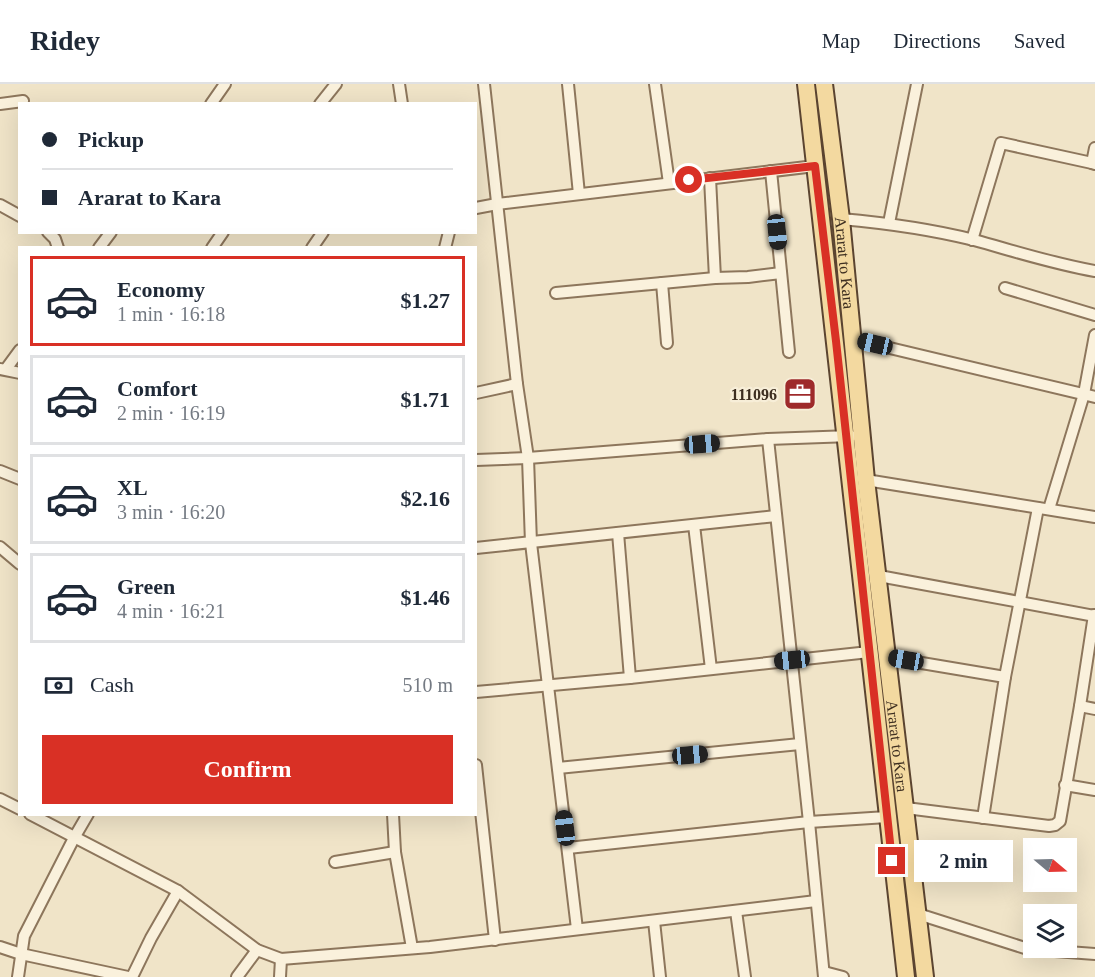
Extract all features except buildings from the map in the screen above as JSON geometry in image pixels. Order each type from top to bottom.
[{"type":"main road","name":"Ararat to Kara","points":[[806,84],[815,166],[855,436],[866,480],[879,576],[886,657],[925,977]]},
{"type":"main road","name":"Ararat to Kara","points":[[824,84],[841,219],[852,339],[855,436],[869,652],[906,977]]},
{"type":"street","points":[[212,102],[225,84]]},
{"type":"street","points":[[322,102],[336,84]]},
{"type":"street","points":[[399,84],[402,102]]},
{"type":"street","points":[[483,84],[517,384],[528,458],[531,543],[577,929]]},
{"type":"street","points":[[568,84],[579,194]]},
{"type":"street","points":[[655,84],[669,183]]},
{"type":"street","points":[[889,223],[917,84]]},
{"type":"street","points":[[0,104],[23,101]]},
{"type":"street","points":[[972,240],[1001,143],[1094,163],[1095,148]]},
{"type":"street","points":[[477,208],[815,166]]},
{"type":"street","points":[[771,171],[789,352]]},
{"type":"street","points":[[710,178],[715,278]]},
{"type":"street","points":[[0,205],[18,215]]},
{"type":"street","points":[[841,219],[889,223],[972,240],[1095,271]]},
{"type":"street","points":[[556,293],[781,273]]},
{"type":"street","points":[[662,284],[667,343]]},
{"type":"street","points":[[1005,288],[1095,315]]},
{"type":"street","points":[[1049,509],[1090,396],[1095,335]]},
{"type":"street","points":[[852,339],[1090,396]]},
{"type":"street","points":[[18,352],[3,369],[18,373]]},
{"type":"street","points":[[477,393],[517,384]]},
{"type":"street","points":[[477,460],[768,439],[855,436]]},
{"type":"street","points":[[768,439],[824,975],[843,977]]},
{"type":"street","points":[[0,471],[18,478]]},
{"type":"street","points":[[866,480],[1095,518]]},
{"type":"street","points":[[983,818],[1005,677],[1038,508]]},
{"type":"street","points":[[477,548],[776,516]]},
{"type":"street","points":[[694,525],[711,669]]},
{"type":"street","points":[[618,533],[630,678]]},
{"type":"street","points":[[0,546],[18,562]]},
{"type":"street","points":[[879,576],[1095,616],[1060,821],[1055,825],[906,808]]},
{"type":"street","points":[[477,692],[869,652]]},
{"type":"street","points":[[886,657],[1005,677]]},
{"type":"street","points":[[1080,706],[1095,709]]},
{"type":"street","points":[[558,768],[800,744]]},
{"type":"street","points":[[477,774],[495,940]]},
{"type":"street","points":[[1065,784],[1095,790]]},
{"type":"street","points":[[0,799],[18,808]]},
{"type":"street","points":[[34,816],[178,891],[257,950],[281,959],[495,940],[816,901]]},
{"type":"street","points":[[18,977],[24,936],[87,816]]},
{"type":"street","points":[[393,816],[395,852],[412,948]]},
{"type":"street","points":[[568,848],[809,822],[887,817]]},
{"type":"street","points":[[335,862],[395,852]]},
{"type":"street","points":[[0,946],[21,954],[130,977],[178,891]]},
{"type":"street","points":[[736,911],[745,977]]},
{"type":"street","points":[[918,914],[1028,949],[1095,954]]},
{"type":"street","points":[[654,921],[660,977]]},
{"type":"street","points":[[237,977],[257,950]]},
{"type":"street","points":[[280,977],[281,959]]},
{"type":"place","name":"111096","points":[[800,394]]},
{"type":"route","points":[[689,180],[815,166],[892,861]]}]
